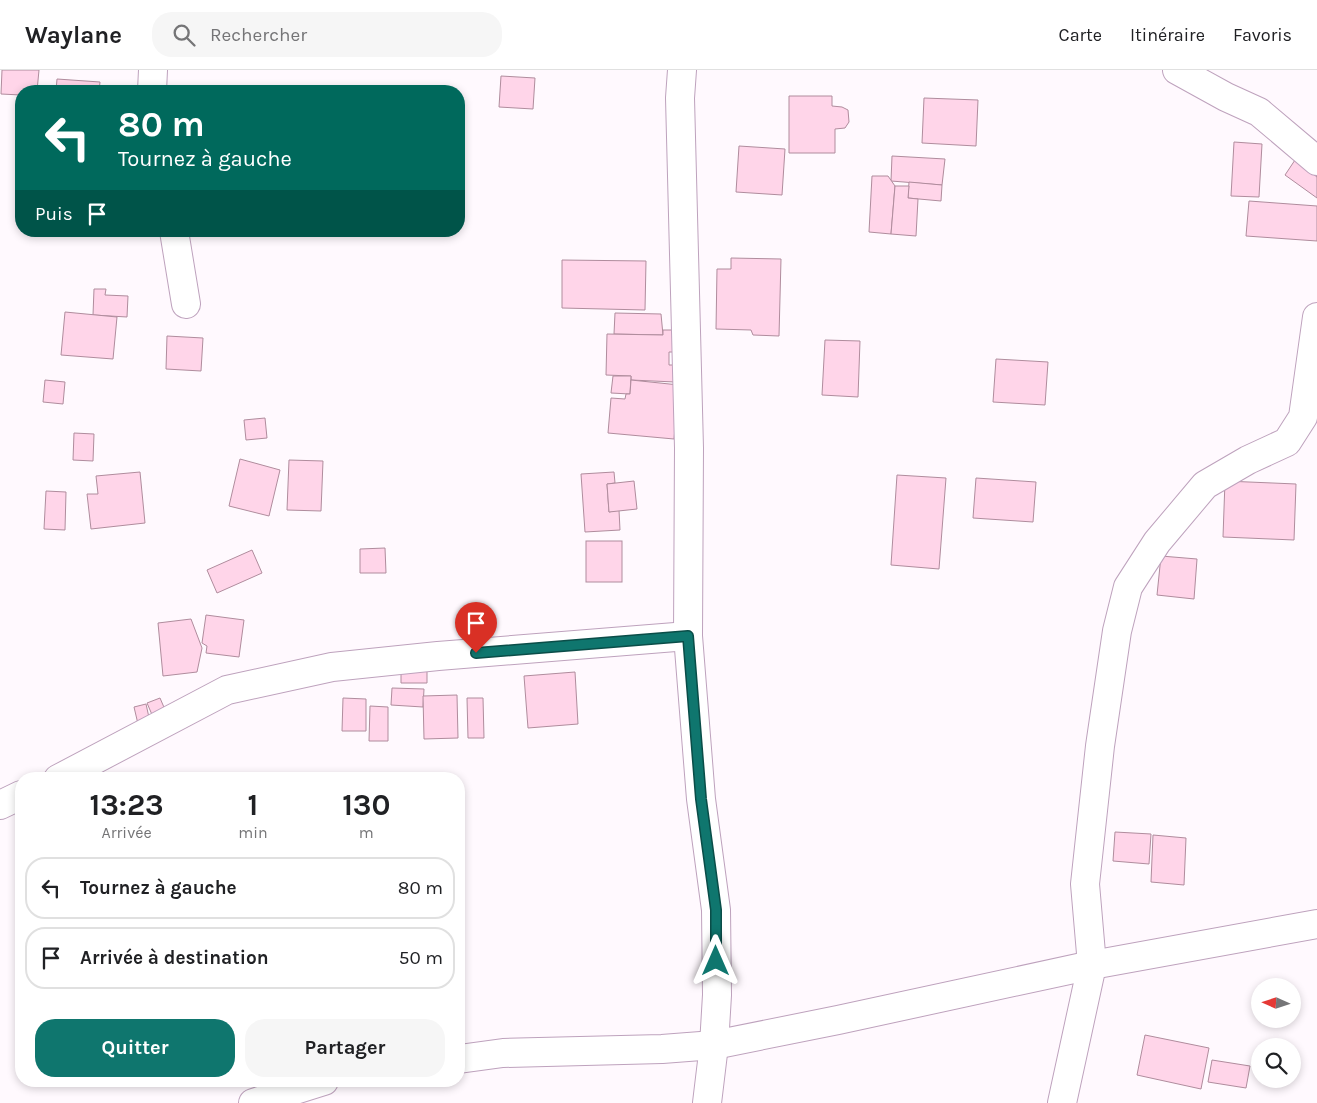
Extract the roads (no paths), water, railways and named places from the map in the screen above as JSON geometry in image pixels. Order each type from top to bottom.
[{"type":"street","points":[[152,85],[153,70]]},
{"type":"street","points":[[682,70],[680,98],[689,448],[688,636],[701,799],[716,910],[714,1045],[707,1103]]},
{"type":"street","points":[[1177,70],[1226,97],[1259,112],[1317,160]]},
{"type":"street","points":[[175,237],[186,304]]},
{"type":"street","points":[[1062,1103],[1092,965],[1084,884],[1100,746],[1117,631],[1128,587],[1157,542],[1205,485],[1248,460],[1286,442],[1303,418],[1317,317]]},
{"type":"street","points":[[71,772],[226,690],[332,667],[448,655],[688,636]]},
{"type":"street","points":[[0,805],[15,798]]},
{"type":"street","points":[[465,1058],[503,1053],[714,1045],[1092,965],[1317,924]]},
{"type":"street","points":[[253,1103],[305,1087]]}]
